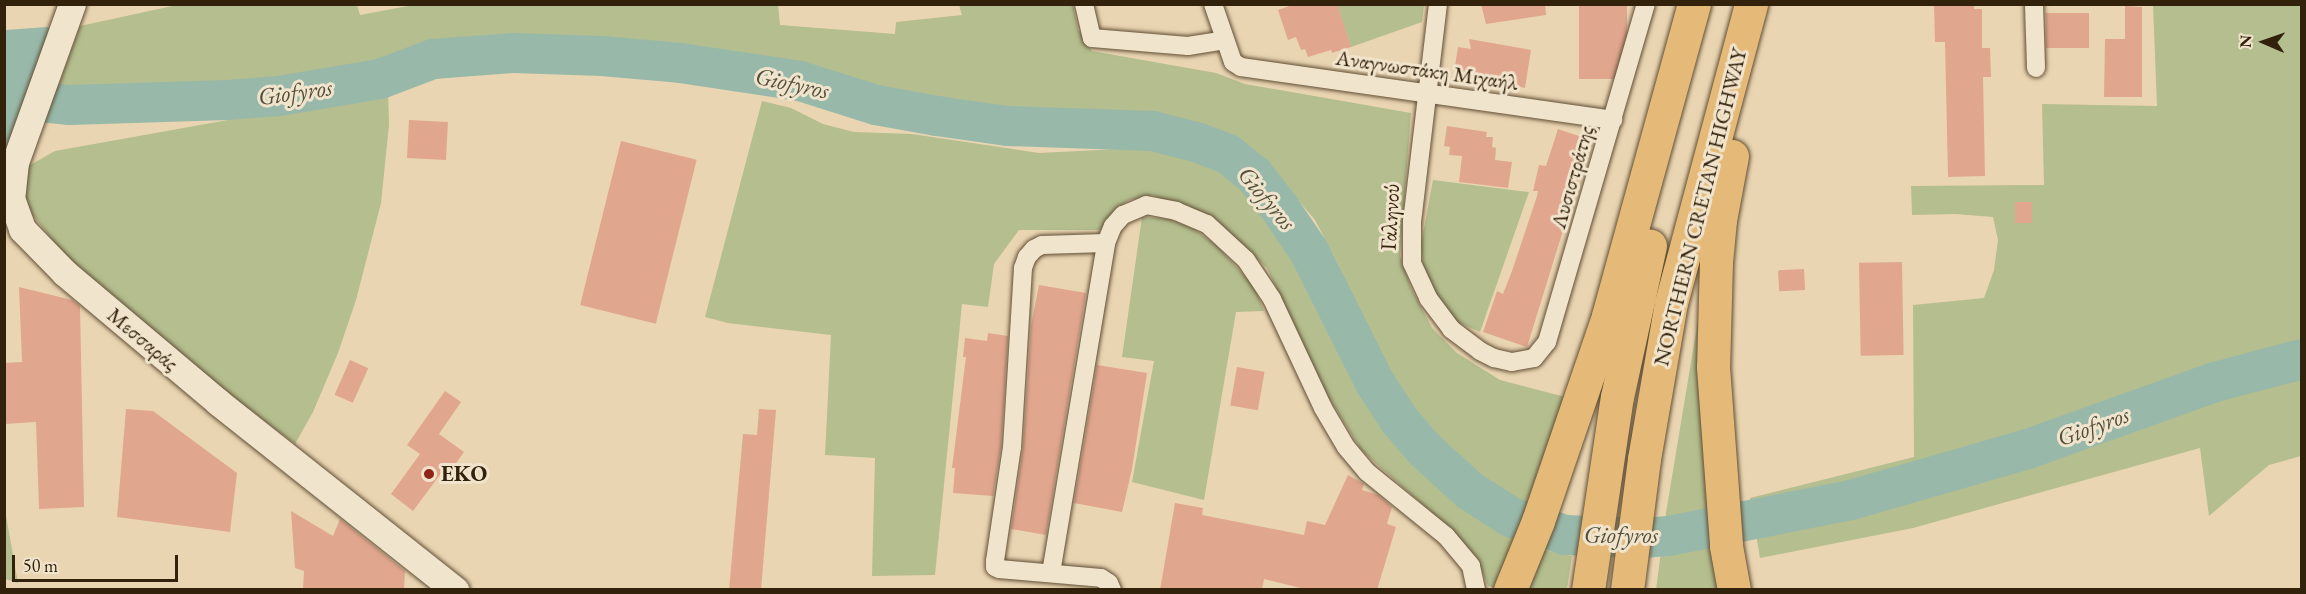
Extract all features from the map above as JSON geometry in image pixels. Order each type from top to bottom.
[{"type":"highway","points":[[1510,590],[1522,563],[1570,429],[1637,216],[1694,4]]},
{"type":"highway","name":"NORTHERN CRETAN HIGHWAY","points":[[1588,590],[1606,457],[1626,346],[1654,225],[1712,4]]},
{"type":"highway","points":[[1732,586],[1713,367],[1715,273],[1720,220],[1738,124],[1752,4]]},
{"type":"highway","name":"NORTHERN CRETAN HIGHWAY","points":[[1626,590],[1644,459],[1671,303],[1752,4]]},
{"type":"street","name":"Μεσσαράς","points":[[72,4],[15,162],[11,189],[13,209],[22,229],[43,252],[247,426],[455,590]]},
{"type":"street","points":[[1084,4],[1092,38],[1188,46],[1224,40],[1213,4]]},
{"type":"street","name":"Γαληνού","points":[[1438,4],[1410,240],[1414,272],[1438,312],[1470,345],[1501,360],[1522,362],[1534,358]]},
{"type":"street","name":"Λυσιστράτης","points":[[1534,358],[1544,349],[1550,333],[1646,4]]},
{"type":"street","points":[[2034,4],[2036,68]]},
{"type":"street","name":"Αναγνωστάκη Μιχαήλ","points":[[1224,40],[1235,65],[1426,95],[1613,120]]},
{"type":"street","points":[[1051,573],[1106,243],[1113,226],[1123,215],[1146,205],[1176,211],[1216,231],[1246,260],[1272,299],[1323,408],[1346,447],[1367,472],[1446,536],[1471,566],[1476,590]]},
{"type":"street","points":[[1106,243],[1042,245],[1034,249],[1027,257],[1023,268],[1012,447],[995,567],[1101,578],[1112,590]]},
{"type":"green space","points":[[419,4],[778,4],[780,25],[895,34],[896,22],[962,15],[959,5],[1073,5],[1078,29],[1092,51],[1216,73],[1245,84],[1411,113],[1400,256],[1411,288],[1432,328],[1457,353],[1500,380],[1569,398],[1528,509],[1485,487],[1425,434],[1393,391],[1359,322],[1339,266],[1315,220],[1260,155],[1214,133],[1154,122],[988,113],[895,100],[798,71],[687,53],[597,47],[502,46],[435,51],[404,61],[295,83],[57,90],[80,26],[177,5],[357,5],[360,15]]},
{"type":"green space","points":[[1337,5],[1424,5],[1422,22],[1351,47]]},
{"type":"green space","points":[[2153,5],[2301,5],[2301,456],[2269,465],[2209,516],[2200,448],[1913,528],[1760,558],[1750,498],[1914,457],[1913,305],[1984,298],[1994,270],[1998,240],[1993,217],[1955,214],[1912,215],[1911,186],[2044,185],[2042,104],[2157,106]]},
{"type":"green space","points":[[388,88],[389,125],[381,203],[356,300],[338,353],[313,412],[295,444],[222,389],[71,263],[23,203],[23,169],[55,151],[300,107]]},
{"type":"green space","points":[[762,101],[791,108],[823,124],[854,132],[912,134],[1039,153],[1139,148],[1201,156],[1228,170],[1260,198],[1303,259],[1379,413],[1417,459],[1479,514],[1515,537],[1498,589],[1488,586],[1477,558],[1444,523],[1362,451],[1327,395],[1267,268],[1217,220],[1152,195],[1129,200],[1114,210],[1103,230],[1019,230],[994,264],[988,307],[962,304],[935,575],[872,576],[875,458],[825,455],[831,335],[728,323],[705,317]]},
{"type":"green space","points":[[1433,180],[1529,192],[1480,332],[1455,321],[1430,286],[1424,270],[1421,245]]},
{"type":"green space","points":[[1142,217],[1169,219],[1194,229],[1216,245],[1254,286],[1264,311],[1236,312],[1204,500],[1132,482],[1154,361],[1122,357]]},
{"type":"green space","points":[[1698,320],[1704,320],[1719,589],[1656,590],[1666,513]]},
{"type":"green space","points":[[5,510],[18,583],[5,579]]},
{"type":"green space","points":[[1543,550],[1572,556],[1567,589],[1526,590]]},
{"type":"shaded area","points":[[47,27],[53,30],[5,161],[5,30]]},
{"type":"building","points":[[1295,4],[1337,4],[1351,47],[1308,57],[1305,49],[1301,50],[1296,37],[1288,40],[1278,10]]},
{"type":"building","points":[[1481,4],[1545,4],[1546,15],[1486,24]]},
{"type":"building","points":[[1579,4],[1627,4],[1627,79],[1579,79]]},
{"type":"building","points":[[1934,4],[1974,4],[1974,9],[1982,9],[1982,48],[1990,48],[1991,77],[1983,77],[1985,176],[1948,177],[1945,42],[1935,42]]},
{"type":"building","points":[[2125,6],[2142,7],[2142,97],[2104,97],[2105,39],[2125,39]]},
{"type":"building","points":[[2046,13],[2089,13],[2089,48],[2046,48]]},
{"type":"building","points":[[1469,39],[1531,50],[1525,88],[1454,72],[1458,47],[1471,49]]},
{"type":"building","points":[[409,120],[448,122],[446,160],[407,158]]},
{"type":"building","points":[[1447,126],[1487,132],[1486,137],[1493,137],[1492,147],[1496,148],[1495,160],[1512,162],[1508,188],[1459,182],[1462,156],[1449,155],[1450,147],[1444,146]]},
{"type":"building","points":[[1558,129],[1591,140],[1527,347],[1483,332],[1497,291],[1503,294],[1512,271],[1537,196],[1538,191],[1533,191],[1539,165],[1546,166]]},
{"type":"building","points":[[621,141],[697,160],[656,324],[580,305]]},
{"type":"building","points":[[2015,202],[2032,202],[2032,223],[2015,223]]},
{"type":"building","points":[[1902,262],[1904,355],[1861,356],[1859,263]]},
{"type":"building","points":[[1804,269],[1805,290],[1779,291],[1778,270]]},
{"type":"building","points":[[1039,285],[1086,293],[1046,535],[1011,529],[1023,448],[1031,326]]},
{"type":"building","points":[[19,287],[72,300],[80,306],[84,507],[39,509],[36,422],[4,424],[4,363],[22,362]]},
{"type":"building","points":[[988,333],[1008,336],[1001,446],[993,496],[953,493],[955,468],[952,468],[966,357],[963,357],[965,338],[987,341]]},
{"type":"building","points":[[350,360],[368,368],[353,403],[335,395]]},
{"type":"building","points":[[1097,365],[1147,373],[1132,469],[1122,512],[1074,503]]},
{"type":"building","points":[[1237,367],[1265,372],[1258,410],[1230,405]]},
{"type":"building","points":[[445,391],[461,402],[439,434],[464,452],[450,472],[445,468],[413,511],[391,494],[420,454],[407,445]]},
{"type":"building","points":[[126,409],[153,411],[237,473],[230,532],[117,517]]},
{"type":"building","points":[[759,409],[776,410],[761,590],[729,590],[743,434],[757,435]]},
{"type":"building","points":[[1348,475],[1364,484],[1362,490],[1378,495],[1392,507],[1387,524],[1396,527],[1377,590],[1309,590],[1264,579],[1262,590],[1160,590],[1175,503],[1203,508],[1202,515],[1304,535],[1307,521],[1325,525]]},
{"type":"building","points":[[291,511],[333,536],[340,519],[405,571],[404,590],[303,590],[304,571],[295,568]]},
{"type":"waterway","name":"Giofyros","points":[[4,98],[70,105],[228,100],[279,96],[380,79],[433,59],[513,53],[602,56],[680,63],[800,81],[876,105],[937,116],[1007,126],[1153,131],[1199,143],[1228,154],[1254,175],[1279,207],[1309,251],[1375,383],[1400,421],[1424,449],[1470,491],[1511,517],[1565,535],[1644,538],[1669,536],[1851,500],[2028,449],[2215,382],[2302,359]]},
{"type":"place","name":"ΕΚΟ","points":[[429,474]]}]
